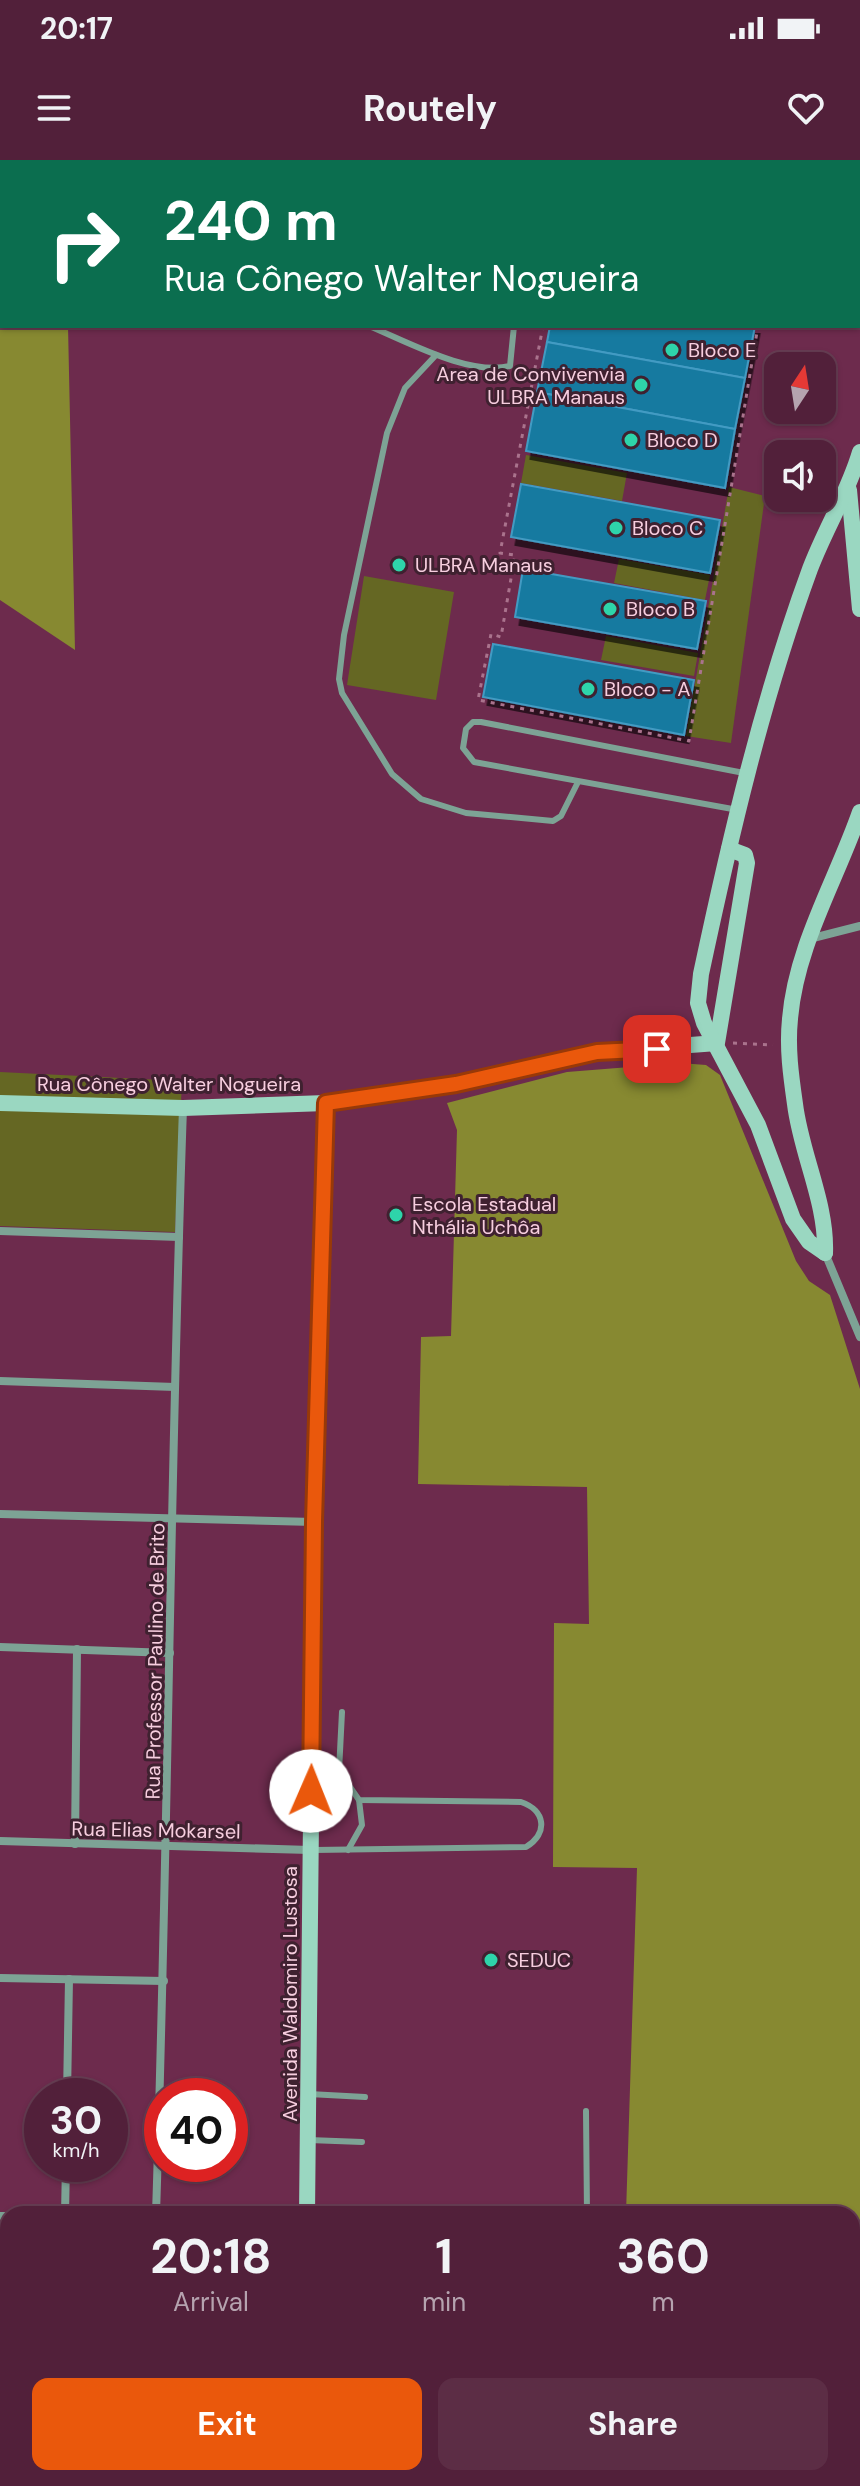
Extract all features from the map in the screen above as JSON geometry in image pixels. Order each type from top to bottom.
[{"type":"street","points":[[825,1253],[809,1242],[793,1219],[758,1125],[704,1023],[698,1003],[701,974],[747,773],[811,568],[849,488],[860,452]]},
{"type":"street","points":[[849,488],[860,609]]},
{"type":"street","points":[[860,812],[808,939],[797,979],[789,1046],[795,1108],[821,1215],[825,1253],[860,1337]]},
{"type":"street","points":[[717,1043],[747,863],[745,855],[729,849]]},
{"type":"street","points":[[808,939],[860,926]]},
{"type":"street","name":"Rua Cônego Walter Nogueira","points":[[0,1103],[183,1108],[326,1103],[456,1084],[597,1052],[717,1043]]},
{"type":"street","name":"Avenida Waldomiro Lustosa","points":[[307,2206],[314,1522],[326,1103]]},
{"type":"street","name":"Rua Professor Paulino de Brito","points":[[156,2206],[168,1846],[183,1108]]},
{"type":"street","points":[[0,1231],[179,1237]]},
{"type":"street","points":[[0,1381],[175,1387]]},
{"type":"street","points":[[0,1514],[314,1522]]},
{"type":"street","points":[[0,1647],[170,1653]]},
{"type":"street","points":[[75,1844],[77,1649]]},
{"type":"street","name":"Rua Elias Mokarsel","points":[[0,1841],[311,1850]]},
{"type":"street","points":[[0,1978],[164,1981]]},
{"type":"street","points":[[67,2078],[69,1979]]},
{"type":"street","points":[[65,2206],[66,2182]]},
{"type":"lane","points":[[374,328],[436,355],[495,370],[510,366],[514,328]]},
{"type":"lane","points":[[436,355],[405,388],[387,433],[344,635],[339,679],[342,693],[392,774],[421,799],[447,809],[553,821],[561,816],[578,782]]},
{"type":"lane","points":[[738,810],[474,762],[464,751],[466,729],[473,722],[481,722],[747,773]]},
{"type":"lane","points":[[342,1712],[339,1771],[359,1800],[362,1825],[348,1850]]},
{"type":"lane","points":[[311,1850],[526,1847],[536,1840],[542,1828],[541,1816],[533,1806],[521,1802],[359,1800]]},
{"type":"lane","points":[[309,2094],[365,2097]]},
{"type":"lane","points":[[586,2111],[587,2206]]},
{"type":"lane","points":[[309,2140],[362,2142]]},
{"type":"path","points":[[543,328],[500,553],[515,555],[511,582],[501,637],[491,634],[478,700],[689,741],[758,328]]},
{"type":"path","points":[[717,1043],[789,1046]]},
{"type":"shaded area","points":[[0,328],[68,328],[75,650],[0,600]]},
{"type":"shaded area","points":[[526,455],[627,473],[622,501],[521,483]]},
{"type":"shaded area","points":[[729,487],[764,496],[731,743],[686,736]]},
{"type":"shaded area","points":[[619,559],[710,575],[705,600],[614,583]]},
{"type":"shaded area","points":[[364,576],[454,592],[436,700],[347,685]]},
{"type":"shaded area","points":[[606,636],[698,653],[694,676],[601,660]]},
{"type":"shaded area","points":[[680,1063],[706,1065],[720,1075],[796,1261],[809,1281],[830,1295],[860,1389],[860,2206],[626,2206],[637,1868],[553,1867],[554,1623],[589,1624],[587,1487],[418,1484],[421,1337],[451,1336],[457,1130],[447,1103],[567,1072]]},
{"type":"shaded area","points":[[0,1072],[182,1081],[175,1232],[0,1226]]},
{"type":"building","name":"Bloco E","points":[[550,328],[755,328],[745,378],[547,342]]},
{"type":"building","name":"Area de Convivenvia ULBRA Manaus","points":[[547,342],[745,378],[735,429],[537,392]]},
{"type":"building","name":"Bloco D","points":[[537,392],[735,429],[725,488],[526,451]]},
{"type":"building","name":"Bloco C","points":[[521,484],[720,520],[710,573],[511,537]]},
{"type":"building","name":"Bloco B","points":[[523,569],[706,601],[697,649],[515,617]]},
{"type":"building","name":"Bloco - A","points":[[493,644],[694,680],[684,735],[483,697]]},
{"type":"place","name":"Bloco E","points":[[672,350]]},
{"type":"place","name":"Area de Convivenvia ULBRA Manaus","points":[[641,385]]},
{"type":"place","name":"Bloco D","points":[[631,440]]},
{"type":"place","name":"Bloco C","points":[[616,528]]},
{"type":"place","name":"ULBRA Manaus","points":[[399,565]]},
{"type":"place","name":"Bloco B","points":[[610,609]]},
{"type":"place","name":"Bloco - A","points":[[588,689]]},
{"type":"place","name":"Escola Estadual Nthália Uchôa","points":[[396,1215]]},
{"type":"place","name":"SEDUC","points":[[491,1960]]},
{"type":"route","points":[[311,1791],[314,1522],[326,1103],[456,1084],[597,1052],[657,1049]]}]
